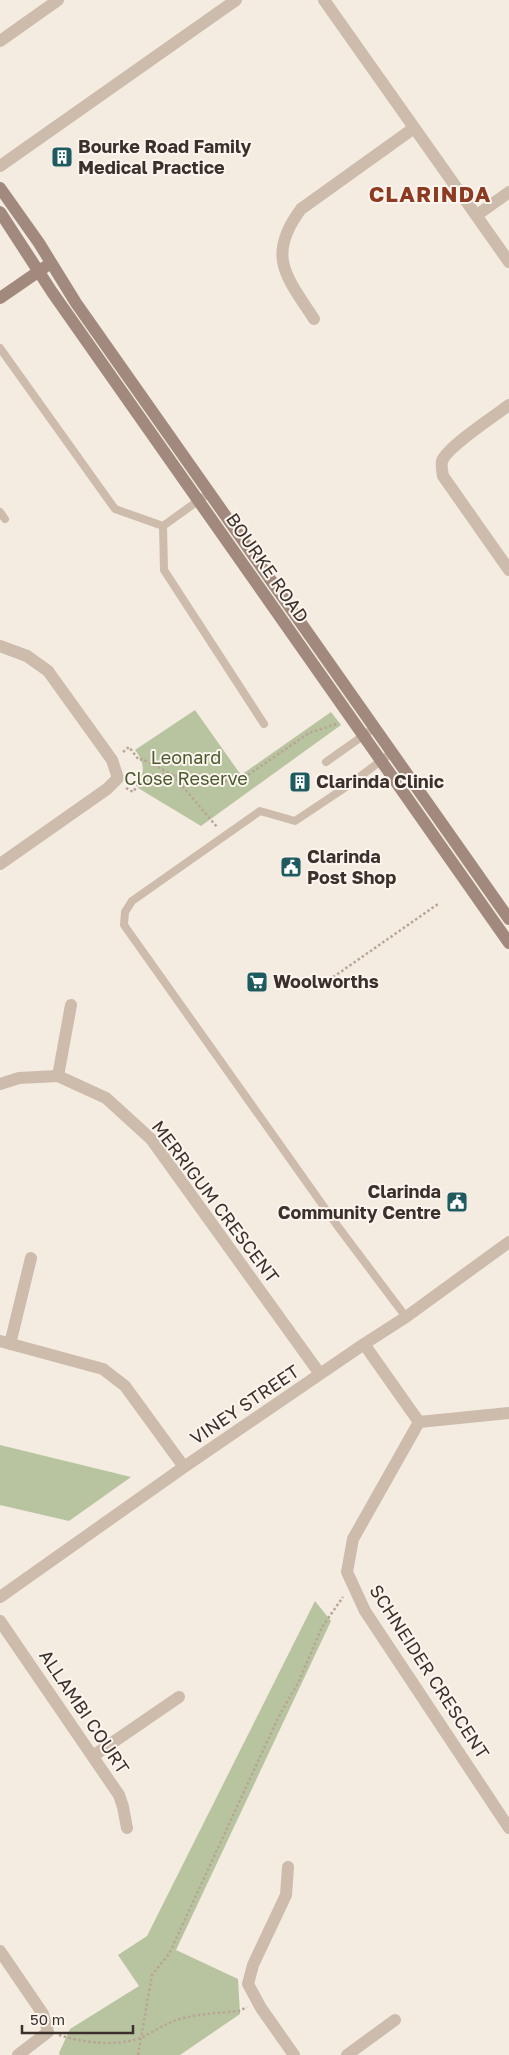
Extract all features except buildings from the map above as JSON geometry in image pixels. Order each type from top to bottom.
[{"type":"main road","name":"BOURKE ROAD","points":[[0,188],[51,262],[203,497]]},
{"type":"main road","name":"BOURKE ROAD","points":[[0,212],[38,272],[203,497],[386,756],[509,919]]},
{"type":"main road","points":[[0,298],[51,262]]},
{"type":"main road","name":"BOURKE ROAD","points":[[386,756],[509,942]]},
{"type":"street","points":[[0,41],[58,0]]},
{"type":"street","points":[[0,166],[236,0]]},
{"type":"street","points":[[324,0],[509,262]]},
{"type":"street","points":[[314,319],[290,282],[283,262],[282,242],[288,226],[301,209],[414,128]]},
{"type":"street","points":[[477,215],[509,192]]},
{"type":"street","points":[[509,405],[451,449],[442,460],[444,476],[509,570]]},
{"type":"street","points":[[0,646],[27,656],[48,671],[112,760],[118,778],[107,790],[0,864]]},
{"type":"street","points":[[58,1076],[71,1005]]},
{"type":"street","name":"MERRIGUM CRESCENT","points":[[0,1084],[18,1078],[58,1076],[106,1098],[151,1139],[320,1374]]},
{"type":"street","name":"VINEY STREET","points":[[0,1597],[184,1467],[406,1317],[509,1242]]},
{"type":"street","points":[[31,1258],[5,1343],[103,1369],[125,1386],[184,1467]]},
{"type":"street","points":[[364,1344],[419,1422],[509,1413]]},
{"type":"street","name":"SCHNEIDER CRESCENT","points":[[419,1422],[353,1539],[347,1572],[365,1611],[509,1828]]},
{"type":"street","name":"ALLAMBI COURT","points":[[0,1621],[119,1795],[126,1828]]},
{"type":"street","points":[[93,1756],[179,1697]]},
{"type":"street","points":[[288,1867],[286,1895],[253,1965],[248,1984],[294,2055]]},
{"type":"street","points":[[0,1951],[43,2014],[48,2032],[18,2055]]},
{"type":"street","points":[[347,2055],[395,2020]]},
{"type":"lane","points":[[0,348],[115,509],[163,526]]},
{"type":"lane","points":[[163,526],[203,497]]},
{"type":"lane","points":[[163,526],[164,570],[264,724]]},
{"type":"lane","points":[[326,762],[369,732]]},
{"type":"lane","points":[[386,756],[349,785],[295,821],[260,811],[132,902],[125,912],[124,924],[340,1228],[406,1317]]},
{"type":"path","points":[[112,760],[129,748],[139,760],[142,759],[173,775],[192,782],[231,781],[245,777],[309,733],[341,722]]},
{"type":"path","points":[[118,778],[127,790],[134,792],[140,782],[141,774],[173,775],[224,836]]},
{"type":"path","points":[[330,980],[438,904]]},
{"type":"path","points":[[138,2055],[152,1975],[169,1954],[278,1718],[299,1682],[322,1627],[352,1583]]},
{"type":"path","points":[[48,2032],[74,2040],[98,2043],[131,2040],[142,2037],[174,2021],[238,2011],[258,2002]]},
{"type":"green space","name":"Leonard Close Reserve","points":[[195,710],[241,775],[331,712],[341,725],[201,826],[138,788],[143,769],[139,755],[135,750]]},
{"type":"green space","points":[[0,1445],[131,1477],[69,1521],[0,1505]]},
{"type":"green space","points":[[315,1601],[331,1621],[176,1950],[238,1979],[240,2014],[180,2055],[60,2055],[59,2053],[70,2029],[139,1986],[118,1955],[147,1936]]},
{"type":"place","name":"Bourke Road Family Medical Practice","points":[[62,157]]},
{"type":"place","name":"Clarinda Clinic","points":[[300,782]]},
{"type":"place","name":"Clarinda Post Shop","points":[[291,867]]},
{"type":"place","name":"Woolworths","points":[[257,982]]},
{"type":"place","name":"Clarinda Community Centre","points":[[457,1202]]},
{"type":"district","name":"CLARINDA","points":[[430,194]]}]
